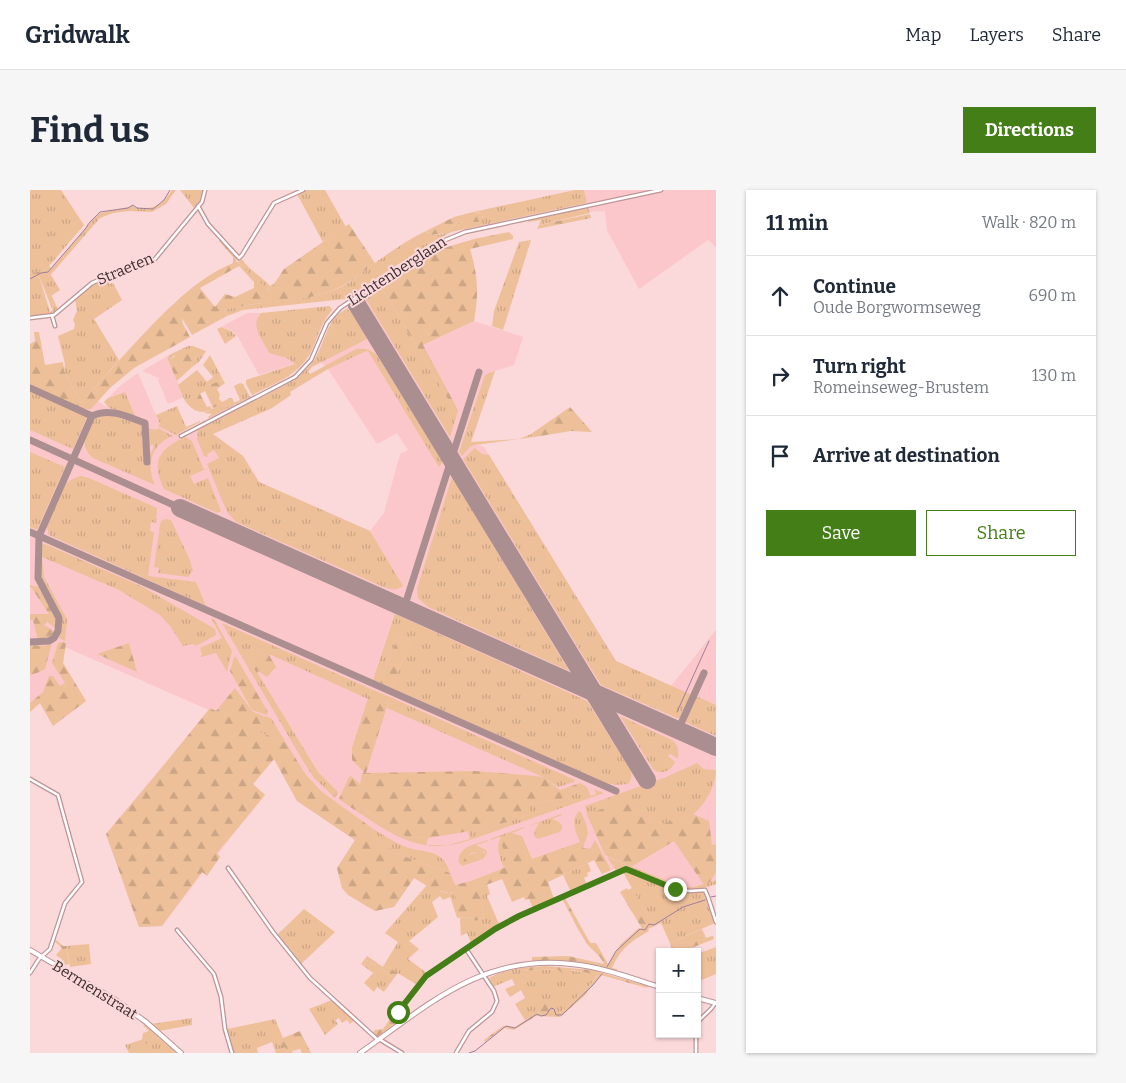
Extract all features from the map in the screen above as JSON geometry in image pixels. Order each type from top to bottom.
[{"type":"main road","name":"Bermenstraat","points":[[30,950],[114,999],[146,1022],[181,1053]]},
{"type":"main road","points":[[360,1053],[450,990],[482,975],[525,964],[566,964],[598,969],[656,986]]},
{"type":"main road","points":[[701,999],[716,1003]]},
{"type":"street","name":"Straeten","points":[[52,316],[92,283],[155,259],[204,199],[205,190]]},
{"type":"street","points":[[198,206],[208,224],[239,258],[274,203],[303,190]]},
{"type":"street","name":"Lichtenberglaan","points":[[181,436],[295,377],[311,360],[327,323],[340,308],[438,243],[465,232],[661,190]]},
{"type":"street","points":[[30,318],[52,316],[55,326]]},
{"type":"street","points":[[30,779],[58,795],[82,882],[65,903],[48,952],[41,956],[30,972]]},
{"type":"street","points":[[228,868],[273,932],[310,978],[379,1040],[402,1053]]},
{"type":"street","points":[[401,1024],[398,1012],[423,980],[432,972],[509,921],[626,869],[679,890],[705,890],[716,922]]},
{"type":"street","points":[[177,930],[214,974],[232,1053]]},
{"type":"street","points":[[456,1053],[469,1031],[495,1008],[496,996],[466,949]]},
{"type":"street","points":[[701,1018],[716,1003]]},
{"type":"street","points":[[696,1038],[696,1053]]},
{"type":"shaded area","points":[[584,190],[716,190],[716,247],[708,240],[639,289],[607,230],[605,211],[589,212]]},
{"type":"shaded area","points":[[380,285],[417,348],[474,321],[523,337],[514,365],[495,371],[471,442],[484,447],[616,661],[671,686],[716,631],[716,884],[706,888],[680,888],[620,866],[602,874],[594,860],[546,883],[539,866],[483,886],[461,910],[455,893],[432,889],[414,878],[394,907],[348,895],[342,888],[337,868],[355,840],[297,801],[274,759],[253,784],[265,795],[162,926],[139,927],[106,834],[209,710],[65,647],[63,663],[86,701],[53,726],[40,703],[30,712],[30,373],[90,397],[109,408],[125,392],[108,398],[122,384],[138,373],[160,425],[185,437],[206,426],[213,434],[243,456],[259,482],[370,531],[384,513],[400,454],[408,450],[397,433],[377,444],[328,369],[321,362],[328,329],[334,319]]},
{"type":"shaded area","points":[[247,313],[261,313],[258,316],[269,352],[288,358],[295,364],[259,375],[238,337],[231,330],[221,327]]},
{"type":"shaded area","points":[[169,355],[169,362],[184,397],[168,404],[158,380],[159,378],[142,371]]},
{"type":"green space","points":[[30,190],[61,190],[84,225],[49,266],[44,270],[30,274]]},
{"type":"green space","points":[[172,190],[176,190],[166,204],[152,212],[129,211],[113,213],[100,218],[54,271],[51,269],[100,213],[133,206],[136,208],[154,207],[164,201]]},
{"type":"green space","points":[[180,190],[204,190],[202,199],[194,208]]},
{"type":"green space","points":[[306,190],[325,190],[346,227],[323,242],[297,194]]},
{"type":"green space","points":[[575,190],[584,190],[587,203],[451,232],[345,299],[243,310],[227,316],[224,310],[254,304],[299,299],[329,292],[343,286],[396,248],[426,231],[432,235],[446,233],[455,224],[483,217],[480,213],[473,212]]},
{"type":"green space","points":[[588,208],[590,213],[539,225],[541,220],[528,222],[528,220]]},
{"type":"green space","points":[[473,212],[482,214],[482,219],[478,222],[455,224],[446,233],[431,235],[426,231],[454,217]]},
{"type":"green space","points":[[590,214],[591,218],[537,229],[539,225]]},
{"type":"green space","points":[[349,224],[375,263],[348,283],[315,296],[224,310],[227,316],[192,335],[182,318],[190,337],[134,368],[110,388],[91,409],[83,409],[30,385],[30,344],[35,341],[34,332],[39,332],[45,365],[63,362],[64,371],[81,403],[142,335],[179,299],[199,282],[233,263],[233,257],[219,241],[221,240],[233,254],[237,263],[270,290],[284,269]],"holes":[[[239,266],[254,282],[254,288],[235,297],[225,294],[215,307],[200,288]]]},
{"type":"green space","points":[[509,232],[513,239],[470,249],[477,285],[474,321],[423,345],[458,410],[457,414],[380,285],[444,248],[474,239]]},
{"type":"green space","points":[[531,240],[503,330],[492,326],[494,311],[519,242]]},
{"type":"green space","points":[[242,259],[248,267],[270,286],[276,282],[272,290],[258,282],[238,262]]},
{"type":"green space","points":[[49,266],[54,271],[44,280],[57,307],[54,304],[51,306],[39,276],[30,279],[30,274],[44,270]]},
{"type":"green space","points":[[51,275],[60,290],[51,296],[43,280]]},
{"type":"green space","points":[[39,276],[50,312],[53,310],[51,306],[54,304],[59,309],[53,314],[30,317],[30,279]]},
{"type":"green space","points":[[106,278],[109,284],[113,283],[122,300],[94,319],[119,360],[81,403],[64,371],[65,364],[58,336],[74,329],[75,324],[73,320],[77,311],[75,299],[94,283]]},
{"type":"green space","points":[[380,285],[457,414],[450,437],[364,296]]},
{"type":"green space","points":[[330,306],[332,310],[322,325],[311,352],[300,367],[277,383],[252,395],[246,380],[295,364],[287,358],[269,353],[257,328],[256,322],[261,313]]},
{"type":"green space","points":[[347,309],[351,312],[367,339],[312,367],[308,372],[310,374],[356,349],[366,349],[376,354],[443,462],[439,467],[368,351],[328,369],[290,392],[291,395],[272,408],[213,434],[243,456],[259,482],[370,531],[403,586],[397,589],[385,588],[236,522],[227,512],[207,464],[219,458],[214,450],[207,454],[208,457],[204,456],[197,439],[198,430],[293,381],[300,375],[315,359],[332,322],[341,312]]},
{"type":"green space","points":[[221,327],[231,331],[236,336],[225,344],[217,329]]},
{"type":"green space","points":[[188,346],[206,351],[199,362],[192,367],[191,363],[194,358],[198,357],[194,353],[173,356],[168,360],[169,355]]},
{"type":"green space","points":[[188,349],[192,349],[195,354],[200,352],[203,355],[194,358],[195,360],[191,363],[192,367],[177,381],[168,360]]},
{"type":"green space","points":[[210,355],[223,380],[206,386],[205,391],[200,394],[196,394],[194,387],[194,396],[185,401],[178,385],[197,370],[207,382],[213,377],[203,365]]},
{"type":"green space","points":[[495,371],[471,442],[519,439],[531,434],[534,437],[475,445],[470,447],[462,456],[459,452],[485,375]]},
{"type":"green space","points":[[223,380],[225,383],[217,389],[220,395],[219,399],[222,402],[230,398],[233,399],[234,404],[213,408],[205,391],[206,386]]},
{"type":"green space","points":[[240,383],[243,384],[250,397],[209,418],[212,414],[204,413],[218,406],[229,405],[240,400],[234,386]]},
{"type":"green space","points":[[194,386],[196,393],[200,394],[207,407],[210,406],[212,409],[200,412],[185,401],[194,396]]},
{"type":"green space","points":[[30,392],[87,417],[73,449],[30,430]]},
{"type":"green space","points":[[125,392],[135,416],[109,408],[104,402],[108,398]]},
{"type":"green space","points":[[177,406],[186,427],[200,422],[176,435],[158,426],[160,424],[156,415]]},
{"type":"green space","points":[[570,407],[592,432],[571,431],[534,437],[531,434]]},
{"type":"green space","points":[[108,414],[142,425],[145,465],[149,463],[148,457],[154,448],[153,444],[148,445],[147,428],[157,430],[158,428],[173,436],[160,444],[152,456],[151,470],[155,485],[93,458],[88,452],[84,438],[89,425],[94,420]]},
{"type":"green space","points":[[185,437],[192,441],[204,470],[190,476],[194,484],[208,478],[221,511],[217,513],[164,489],[158,471],[160,457],[168,447]]},
{"type":"green space","points":[[475,448],[482,454],[489,455],[616,661],[692,695],[682,718],[677,718],[601,685],[463,459]]},
{"type":"green space","points":[[30,452],[65,467],[37,530],[30,527]]},
{"type":"green space","points":[[82,476],[157,508],[156,523],[151,522],[150,531],[154,532],[148,576],[196,582],[206,606],[49,535],[46,524],[58,494],[68,482]]},
{"type":"green space","points":[[452,477],[569,671],[428,607],[418,598],[417,589]]},
{"type":"green space","points":[[165,519],[171,520],[189,558],[193,571],[188,577],[158,573],[159,568],[154,567],[160,525],[161,521]]},
{"type":"green space","points":[[45,544],[143,587],[215,629],[216,635],[196,646],[194,644],[183,646],[160,615],[119,590],[42,557],[44,577],[67,619],[65,641],[59,638],[62,620],[41,579],[40,545]]},
{"type":"green space","points":[[30,585],[38,587],[57,620],[56,628],[47,622],[44,625],[54,631],[45,639],[38,640],[33,620],[30,620],[30,614],[49,614],[30,588]]},
{"type":"green space","points":[[395,614],[587,701],[630,769],[631,776],[628,784],[615,785],[603,782],[392,688],[410,640],[398,636],[380,683],[373,680]]},
{"type":"green space","points":[[211,618],[214,619],[232,651],[227,672],[216,653],[201,657],[200,648],[222,638]]},
{"type":"green space","points":[[222,623],[371,689],[368,699],[271,655],[262,655],[254,650],[249,659],[318,772],[338,792],[335,798],[314,778],[303,761]]},
{"type":"green space","points":[[398,636],[410,640],[392,688],[380,683]]},
{"type":"green space","points":[[52,643],[45,669],[30,675],[30,645],[44,646]]},
{"type":"green space","points":[[58,643],[66,643],[63,663],[86,701],[53,726],[40,703],[30,712],[30,703],[43,692],[49,676],[53,676],[60,686],[65,683],[52,663]]},
{"type":"green space","points":[[129,643],[137,672],[97,654]]},
{"type":"green space","points":[[254,650],[262,655],[269,655],[276,667],[267,677],[258,671],[257,673],[250,660],[249,655]]},
{"type":"green space","points":[[234,657],[236,657],[268,712],[267,715],[252,710],[230,671]]},
{"type":"green space","points":[[235,688],[253,712],[264,716],[260,732],[286,743],[306,775],[322,792],[372,828],[374,837],[400,855],[450,873],[455,885],[471,881],[509,866],[502,845],[504,840],[516,836],[520,838],[527,856],[530,855],[532,859],[580,842],[584,844],[583,848],[590,849],[595,840],[611,870],[602,874],[594,860],[548,882],[554,899],[533,908],[529,899],[525,900],[524,897],[512,902],[502,879],[483,886],[482,907],[484,917],[476,921],[467,917],[457,918],[451,899],[457,899],[455,893],[436,891],[414,878],[394,907],[375,911],[348,895],[342,888],[337,868],[355,840],[297,801],[274,759],[253,784],[265,795],[217,853],[220,857],[207,876],[202,872],[162,926],[139,927],[106,834],[210,708],[216,711]]},
{"type":"green space","points":[[371,689],[390,697],[366,773],[474,771],[543,777],[560,790],[580,783],[587,787],[561,799],[529,804],[529,815],[488,828],[428,838],[408,837],[399,834],[362,807],[355,807],[353,809],[339,799],[349,777],[351,776],[360,784],[364,772],[352,760],[352,748]]},
{"type":"green space","points":[[696,696],[716,705],[716,736],[685,722]]},
{"type":"green space","points":[[390,697],[575,780],[558,787],[543,777],[387,708]]},
{"type":"green space","points":[[264,716],[271,718],[286,743],[260,732]]},
{"type":"green space","points":[[620,716],[674,742],[678,748],[678,757],[670,754],[668,756],[675,762],[671,768],[666,772],[659,772],[653,769]]},
{"type":"green space","points":[[697,763],[704,769],[716,770],[716,776],[705,801],[697,811],[688,817],[658,826],[642,817],[626,800],[587,815],[585,806],[666,777]]},
{"type":"green space","points":[[587,787],[591,796],[596,794],[594,789],[604,793],[467,841],[450,845],[434,846],[428,845],[448,845],[470,839],[468,831],[488,828],[529,815],[529,804],[561,799]]},
{"type":"green space","points":[[626,799],[642,817],[657,825],[686,818],[693,814],[709,821],[712,845],[716,844],[716,872],[710,882],[704,885],[674,841],[631,867],[605,855],[587,815]]},
{"type":"green space","points":[[355,807],[362,807],[399,834],[408,837],[428,838],[426,845],[394,834],[353,809]]},
{"type":"green space","points":[[579,811],[587,828],[584,844],[580,842],[574,822]]},
{"type":"green space","points":[[561,814],[552,819],[562,825],[562,829],[559,832],[538,839],[535,837],[534,832],[539,823],[528,826]]},
{"type":"green space","points":[[524,827],[512,833],[522,836],[530,855],[527,856],[520,838],[509,866],[504,868],[498,849],[501,837],[490,839]]},
{"type":"green space","points":[[372,828],[403,846],[437,855],[443,859],[450,873],[400,855],[374,837]]},
{"type":"green space","points":[[488,840],[476,845],[486,850],[486,855],[484,851],[471,853],[464,860],[462,866],[459,863],[459,858],[464,850],[468,847]]},
{"type":"green space","points":[[482,851],[486,855],[483,859],[462,866],[467,857]]},
{"type":"green space","points":[[607,857],[680,886],[694,887],[716,880],[716,884],[704,888],[680,888],[658,882],[625,867],[617,872]]},
{"type":"green space","points":[[588,863],[591,871],[584,878],[587,885],[571,892],[563,875]]},
{"type":"green space","points":[[626,870],[672,888],[691,891],[703,890],[706,893],[715,923],[670,943],[661,923],[648,929],[649,931],[631,942],[623,950],[612,968],[617,969],[617,971],[606,968],[621,944],[639,928],[643,930],[651,923],[623,872]]},
{"type":"green space","points":[[487,884],[490,894],[487,896],[499,924],[471,943],[467,933],[461,936],[460,918],[467,917],[476,921],[484,917],[482,886]]},
{"type":"green space","points":[[427,885],[441,892],[455,893],[457,899],[451,899],[450,897],[443,900],[440,896],[432,902],[438,917],[409,941],[419,949],[408,959],[427,973],[416,984],[384,965],[398,942],[385,933]]},
{"type":"green space","points":[[627,888],[628,890],[632,888],[651,923],[643,930],[620,892]]},
{"type":"green space","points":[[565,898],[589,941],[596,943],[608,964],[606,968],[568,961],[532,961],[532,957],[568,956],[604,964],[581,935],[562,899]]},
{"type":"green space","points":[[304,909],[335,932],[301,964],[277,935]]},
{"type":"green space","points":[[702,929],[706,938],[713,936],[714,939],[691,948],[672,948],[670,943]]},
{"type":"green space","points":[[55,939],[63,946],[66,946],[69,964],[65,965],[63,960],[56,955],[62,948],[54,941]]},
{"type":"green space","points":[[89,944],[91,964],[70,967],[66,946]]},
{"type":"green space","points":[[716,947],[716,974],[701,980],[701,953]]},
{"type":"green space","points":[[367,956],[383,967],[384,965],[398,973],[394,978],[367,960],[364,964],[374,971],[373,973],[361,964]]},
{"type":"green space","points":[[367,960],[394,978],[384,992],[377,987],[374,992],[364,983],[374,972],[364,964]]},
{"type":"green space","points":[[545,966],[592,970],[648,986],[647,988],[601,975],[583,997],[560,1017],[536,1016],[514,1030],[504,1028],[485,1042],[484,1040],[503,1026],[515,1027],[539,1013],[535,1004],[543,999],[553,1010],[560,1013],[598,975],[572,970],[565,975],[557,969],[521,971],[520,968]]},
{"type":"green space","points":[[520,968],[521,971],[558,969],[598,974],[591,984],[560,1013],[557,1013],[548,1006],[525,1020],[515,1004],[525,998],[521,990],[510,997],[505,989],[515,985],[512,979],[493,987],[489,978],[499,973]]},
{"type":"green space","points":[[332,1000],[355,1020],[350,1024],[347,1020],[342,1023],[339,1018],[335,1020],[338,1024],[325,1035],[309,1009]]},
{"type":"green space","points":[[394,1013],[398,1020],[396,1023],[377,1037],[372,1033],[375,1030],[383,1029]]},
{"type":"green space","points":[[192,1018],[192,1025],[159,1031],[151,1024]]},
{"type":"green space","points":[[275,1019],[283,1038],[278,1040],[282,1049],[285,1047],[287,1053],[276,1053],[272,1042],[257,1048],[258,1053],[233,1053],[227,1029]]},
{"type":"green space","points":[[144,1024],[178,1053],[175,1053],[155,1035],[146,1044],[142,1040],[143,1033],[149,1031]]},
{"type":"green space","points":[[300,1031],[311,1053],[302,1053],[300,1049],[292,1051],[293,1053],[287,1053],[285,1047],[281,1049],[278,1040]]},
{"type":"green space","points":[[155,1035],[175,1053],[129,1053],[125,1045],[144,1039],[145,1044]]},
{"type":"waterway","points":[[30,279],[41,273],[48,272],[90,221],[100,212],[128,208],[133,205],[137,208],[153,209],[164,200],[170,190]]},
{"type":"waterway","points":[[677,712],[709,641]]},
{"type":"waterway","points":[[711,897],[716,896]]},
{"type":"waterway","points":[[607,967],[616,951],[640,929],[645,930],[649,924],[654,925],[683,907],[705,900]]},
{"type":"waterway","points":[[469,1053],[475,1051],[506,1026],[515,1028],[537,1014],[541,1016],[546,1015],[551,1008],[554,1009],[556,1015],[562,1015],[602,974]]},
{"type":"taxiway","points":[[404,608],[479,372]]},
{"type":"taxiway","points":[[30,388],[92,416]]},
{"type":"taxiway","points":[[30,642],[49,641],[54,638],[58,631],[59,618],[38,578],[39,536],[92,416],[105,412],[126,416],[145,423],[147,462]]},
{"type":"taxiway","points":[[30,440],[180,508]]},
{"type":"taxiway","points":[[30,532],[616,791]]},
{"type":"taxiway","points":[[678,730],[704,673]]},
{"type":"runway","points":[[356,303],[647,780]]},
{"type":"runway","points":[[180,508],[716,747]]},
{"type":"route","points":[[398,1012],[426,976],[495,929],[519,916],[626,869],[675,889]]}]
